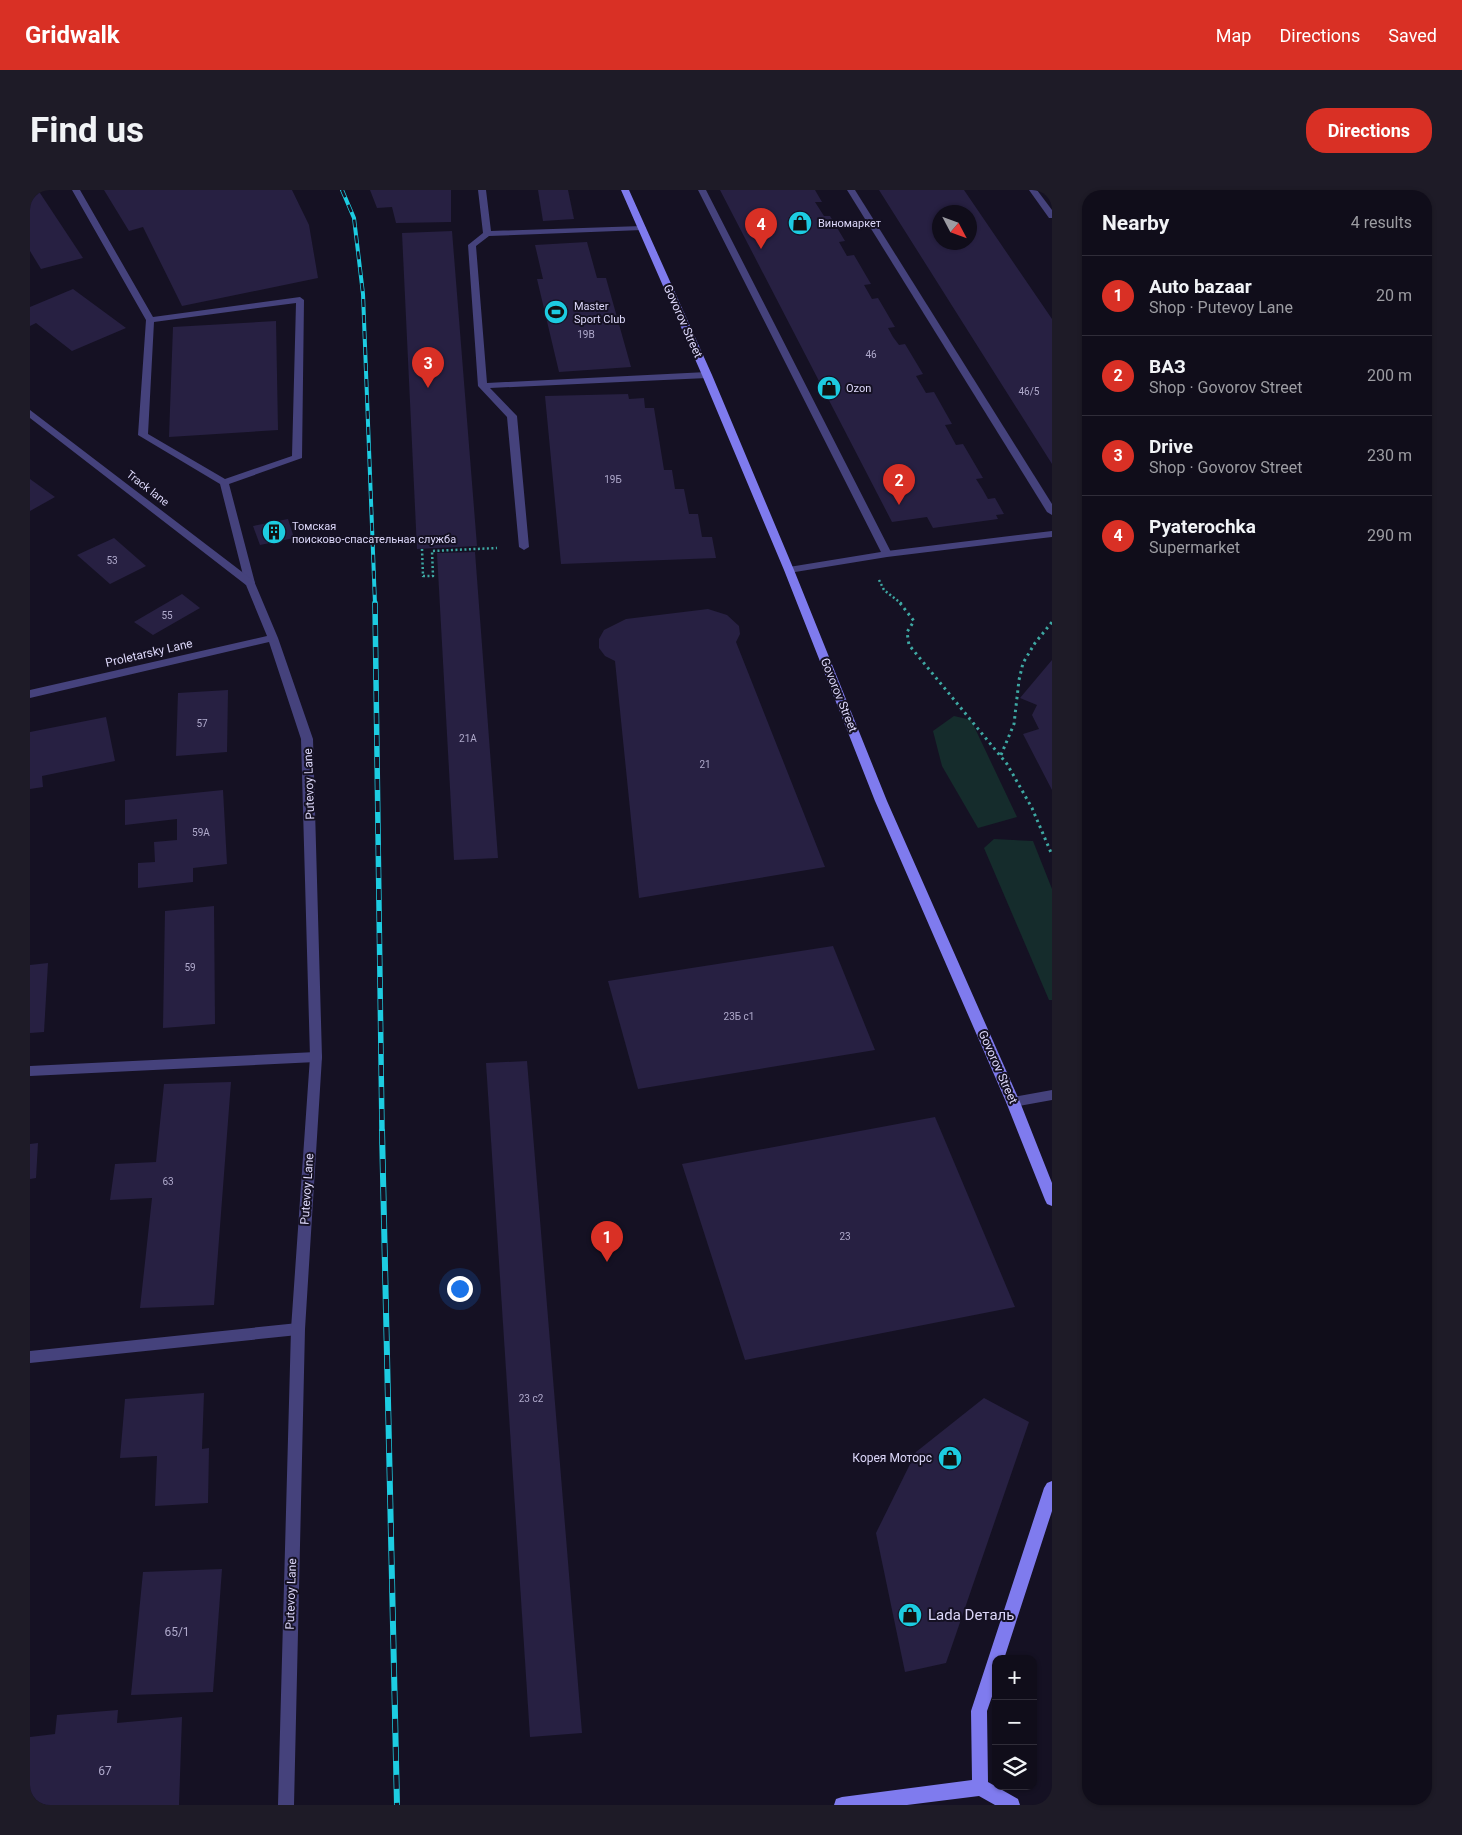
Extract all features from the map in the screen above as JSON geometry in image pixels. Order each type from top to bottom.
[{"type":"street","points":[[76,190],[150,320],[143,436],[224,483],[298,458],[300,300],[150,320]]},
{"type":"street","points":[[482,190],[488,234]]},
{"type":"street","name":"Govorov Street","points":[[625,190],[707,374],[789,570],[881,801],[1013,1102],[1052,1200]]},
{"type":"street","points":[[702,190],[887,554]]},
{"type":"street","points":[[851,190],[1052,512]]},
{"type":"street","points":[[1033,190],[1052,216]]},
{"type":"street","points":[[524,547],[512,416],[483,386],[472,245],[488,234],[642,228]]},
{"type":"street","points":[[483,386],[707,374]]},
{"type":"street","name":"Track lane","points":[[30,414],[250,583]]},
{"type":"street","name":"Putevoy Lane","points":[[224,483],[250,583],[273,638],[307,739],[316,1056],[298,1329],[286,1805]]},
{"type":"street","points":[[789,570],[887,554],[1052,534]]},
{"type":"street","name":"Proletarsky Lane","points":[[30,694],[273,638]]},
{"type":"street","points":[[30,1071],[316,1056]]},
{"type":"street","points":[[1013,1102],[1052,1094]]},
{"type":"street","points":[[30,1357],[298,1329]]},
{"type":"street","points":[[998,1655],[1052,1488]]},
{"type":"street","points":[[980,1788],[979,1711],[992,1672]]},
{"type":"street","points":[[842,1805],[980,1788],[1012,1805]]},
{"type":"path","points":[[422,549],[423,576],[433,576],[432,551],[524,547]]},
{"type":"path","points":[[866,557],[884,590],[904,606],[914,621],[907,632],[909,645],[1001,755],[1032,808],[1052,856]]},
{"type":"path","points":[[1001,755],[1011,735],[1015,720],[1018,678],[1024,659],[1046,627],[1052,622]]},
{"type":"green space","points":[[954,716],[971,720],[1017,817],[978,828],[942,766],[933,731]]},
{"type":"green space","points":[[994,839],[1033,841],[1052,889],[1052,1000],[1049,1000],[984,848]]},
{"type":"building","points":[[30,190],[38,190],[83,258],[41,269],[30,251]]},
{"type":"building","points":[[104,190],[292,190],[309,225],[318,278],[182,306],[143,227],[129,231]]},
{"type":"building","points":[[370,190],[451,190],[451,222],[396,223],[392,207],[377,208]]},
{"type":"building","points":[[538,190],[568,190],[574,219],[543,221]]},
{"type":"building","points":[[720,190],[815,190],[822,202],[815,202],[824,216],[830,216],[845,241],[839,242],[847,256],[854,255],[871,284],[864,285],[872,299],[878,298],[895,327],[888,328],[893,337],[899,345],[905,344],[923,374],[916,376],[926,393],[934,392],[952,424],[945,425],[956,445],[963,444],[983,478],[976,479],[988,499],[995,498],[1004,514],[996,515],[998,519],[933,528],[927,517],[892,522]]},
{"type":"building","points":[[879,190],[964,190],[974,205],[932,205],[932,250],[977,250],[977,209],[1052,319],[1052,464]]},
{"type":"building","points":[[452,231],[477,546],[417,549],[402,233]]},
{"type":"building","points":[[587,242],[597,278],[606,278],[631,367],[559,372],[537,279],[543,279],[535,245]]},
{"type":"building","points":[[73,289],[126,328],[72,351],[36,323],[30,326],[30,307]]},
{"type":"building","points":[[276,321],[278,430],[169,437],[173,327]]},
{"type":"building","points":[[628,394],[629,399],[644,398],[645,408],[654,408],[664,470],[672,470],[675,489],[684,489],[689,514],[698,514],[702,537],[712,537],[716,558],[561,564],[545,396]]},
{"type":"building","points":[[30,479],[55,497],[30,511]]},
{"type":"building","name":"Томская поисково-спасательная служба","points":[[288,519],[294,538],[260,545],[253,526]]},
{"type":"building","points":[[114,538],[146,566],[110,584],[77,555]]},
{"type":"building","points":[[475,552],[498,858],[454,860],[437,553]]},
{"type":"building","points":[[182,594],[200,608],[153,635],[134,622]]},
{"type":"building","points":[[708,609],[727,615],[739,626],[740,634],[736,642],[825,867],[639,898],[615,661],[605,656],[599,648],[599,639],[604,630],[626,619]]},
{"type":"building","points":[[1052,660],[1052,790],[1023,734],[1039,729],[1032,715],[1037,705],[1020,698]]},
{"type":"building","points":[[228,690],[227,752],[176,756],[178,693]]},
{"type":"building","points":[[106,717],[115,761],[42,776],[43,787],[30,789],[30,732]]},
{"type":"building","points":[[223,790],[227,864],[193,868],[193,882],[138,888],[138,863],[155,862],[154,842],[177,840],[177,819],[125,825],[125,800]]},
{"type":"building","points":[[214,906],[215,1024],[163,1028],[165,911]]},
{"type":"building","points":[[833,946],[875,1050],[638,1089],[608,981]]},
{"type":"building","points":[[48,963],[44,1032],[30,1033],[30,965]]},
{"type":"building","points":[[527,1061],[582,1733],[530,1737],[486,1063]]},
{"type":"building","points":[[231,1082],[214,1305],[140,1308],[152,1198],[110,1200],[115,1164],[156,1162],[164,1084]]},
{"type":"building","points":[[935,1117],[1015,1307],[745,1360],[682,1164]]},
{"type":"building","points":[[38,1143],[36,1178],[30,1179],[30,1144]]},
{"type":"building","points":[[204,1393],[202,1449],[209,1448],[208,1503],[155,1506],[157,1456],[120,1458],[125,1399]]},
{"type":"building","points":[[984,1398],[1029,1422],[946,1663],[905,1672],[876,1533],[916,1452]]},
{"type":"building","points":[[222,1569],[213,1692],[131,1695],[143,1572]]},
{"type":"building","points":[[118,1710],[117,1723],[182,1717],[179,1805],[30,1805],[30,1737],[55,1734],[57,1715]]},
{"type":"railway","points":[[342,190],[354,218],[363,294],[375,604]]},
{"type":"railway","points":[[375,603],[382,1132]]},
{"type":"railway","points":[[382,1131],[397,1805]]},
{"type":"place","name":"Виномаркет","points":[[800,223]]},
{"type":"place","name":"Pyaterochka","points":[[761,249]]},
{"type":"place","name":"Master Sport Club","points":[[556,312]]},
{"type":"place","name":"Drive","points":[[428,388]]},
{"type":"place","name":"Ozon","points":[[829,388]]},
{"type":"place","name":"ВАЗ","points":[[899,505]]},
{"type":"place","name":"Томская поисково-спасательная служба","points":[[274,532]]},
{"type":"place","name":"Auto bazaar","points":[[607,1262]]},
{"type":"place","name":"Корея Моторс","points":[[950,1458]]},
{"type":"place","name":"Lada Dеталь","points":[[910,1615]]}]
